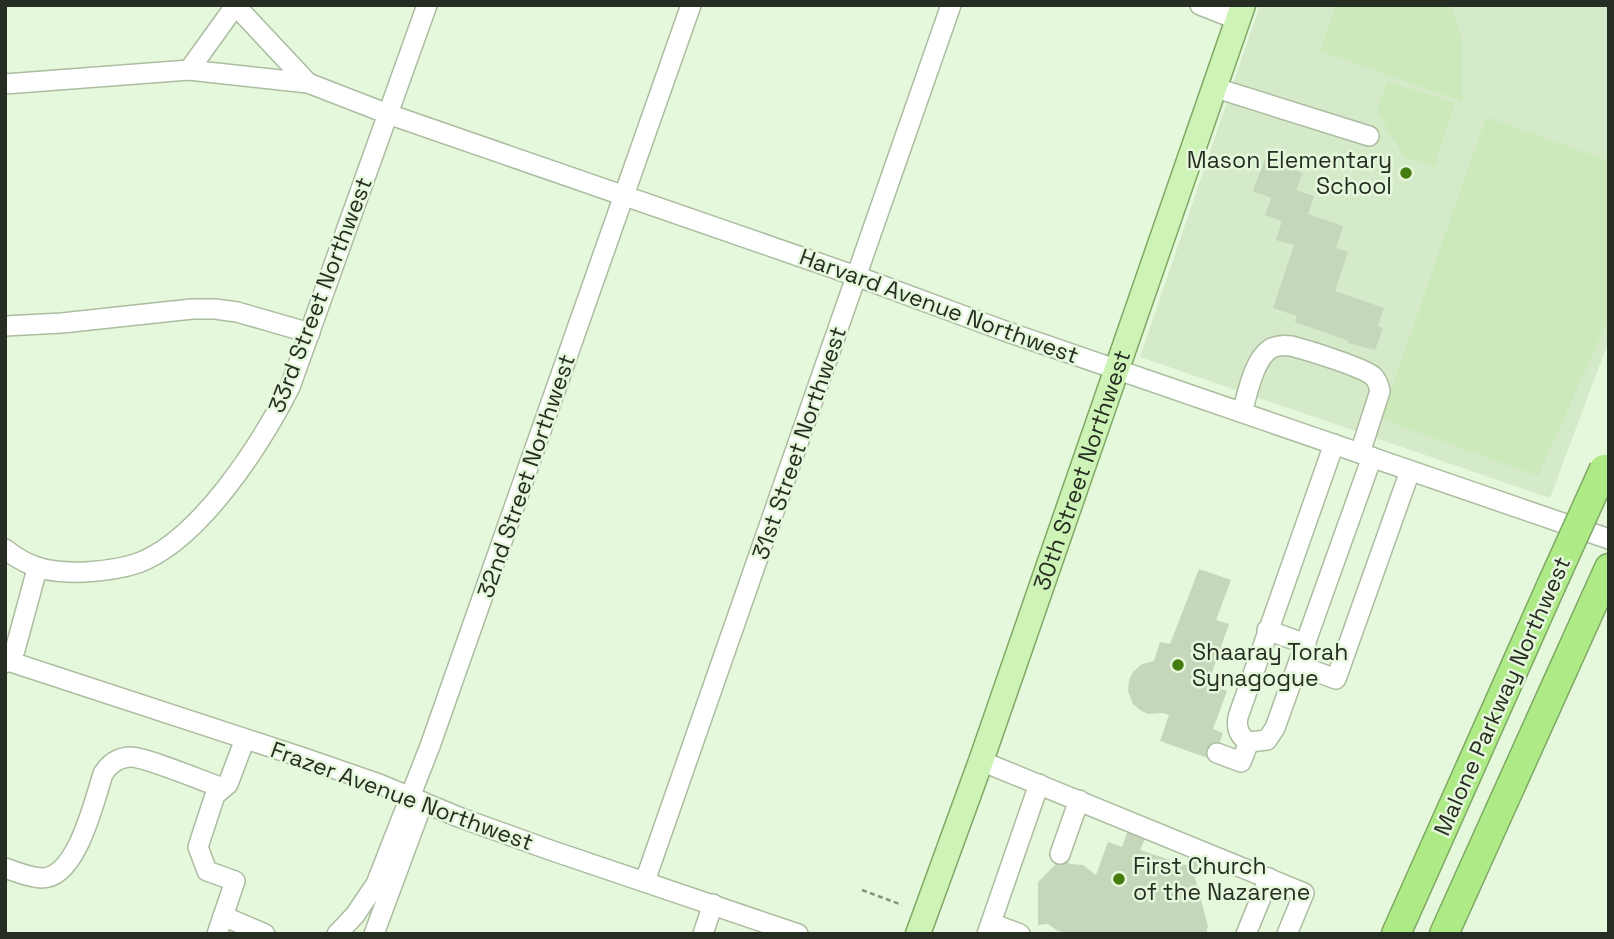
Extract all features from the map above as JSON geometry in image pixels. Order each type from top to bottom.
[{"type":"highway","name":"Malone Parkway Northwest","points":[[1395,934],[1606,463]]},
{"type":"highway","name":"Malone Parkway Northwest","points":[[1444,934],[1609,568]]},
{"type":"main road","name":"30th Street Northwest","points":[[918,934],[981,761],[1241,12]]},
{"type":"street","name":"33rd Street Northwest","points":[[37,569],[78,572],[120,568],[140,562],[176,541],[220,494],[263,435],[290,387],[427,5]]},
{"type":"street","name":"32nd Street Northwest","points":[[337,934],[355,915],[376,884],[416,800],[691,5]]},
{"type":"street","name":"31st Street Northwest","points":[[645,881],[951,5]]},
{"type":"street","points":[[1199,5],[1241,12]]},
{"type":"street","points":[[189,69],[235,6],[308,83]]},
{"type":"street","points":[[5,84],[189,69],[308,83]]},
{"type":"street","name":"Harvard Avenue Northwest","points":[[308,83],[388,114],[1609,539]]},
{"type":"street","points":[[1216,88],[1368,136]]},
{"type":"street","points":[[5,326],[215,309],[237,312],[310,333]]},
{"type":"street","points":[[1242,412],[1259,363],[1267,351],[1275,346],[1291,346],[1362,370],[1373,377],[1380,391],[1366,455],[1306,644],[1273,733],[1263,742],[1249,743],[1240,735],[1237,721],[1334,444]]},
{"type":"street","points":[[1298,665],[1336,679],[1410,471]]},
{"type":"street","points":[[5,548],[37,569],[15,650],[6,661]]},
{"type":"street","points":[[1267,630],[1306,644]]},
{"type":"street","name":"Frazer Avenue Northwest","points":[[6,661],[245,739],[550,850],[797,934]]},
{"type":"street","points":[[245,739],[228,783],[215,795],[198,847],[207,871],[235,881],[220,925],[262,933]]},
{"type":"street","points":[[1217,753],[1241,762],[1249,743]]},
{"type":"street","points":[[5,868],[43,878],[57,874],[77,849],[103,774],[110,765],[120,759],[138,758],[223,788]]},
{"type":"street","points":[[981,761],[1304,893],[1287,934]]},
{"type":"street","points":[[1020,934],[989,928],[1039,784]]},
{"type":"street","points":[[374,934],[416,800]]},
{"type":"street","points":[[1060,854],[1079,800]]},
{"type":"street","points":[[1246,934],[1269,878]]},
{"type":"street","points":[[703,934],[713,904]]},
{"type":"path","points":[[862,890],[902,905]]},
{"type":"shaded area","name":"Mason Elementary School","points":[[1260,5],[1609,5],[1609,340],[1550,498],[1140,357]]},
{"type":"shaded area","points":[[1336,5],[1451,5],[1462,39],[1462,101],[1320,51]]},
{"type":"shaded area","points":[[1387,81],[1455,103],[1434,167],[1404,157],[1377,111]]},
{"type":"shaded area","points":[[1486,117],[1609,161],[1609,318],[1538,476],[1381,419]]},
{"type":"building","name":"Mason Elementary School","points":[[1265,159],[1303,173],[1296,190],[1314,196],[1308,214],[1343,226],[1336,248],[1348,252],[1335,291],[1384,308],[1378,326],[1383,328],[1375,350],[1348,343],[1349,341],[1295,322],[1297,316],[1273,308],[1294,245],[1276,240],[1282,221],[1265,215],[1271,198],[1253,191]]},
{"type":"building","name":"Shaaray Torah Synagogue","points":[[1199,569],[1231,580],[1216,620],[1229,624],[1208,684],[1227,691],[1213,729],[1223,733],[1213,760],[1160,741],[1169,715],[1148,714],[1140,710],[1133,704],[1128,691],[1133,672],[1142,664],[1154,661],[1160,642],[1170,644]]},
{"type":"building","name":"First Church of the Nazarene","points":[[1129,827],[1147,834],[1140,850],[1186,865],[1196,860],[1199,868],[1193,871],[1208,926],[1206,934],[1062,934],[1063,932],[1048,924],[1038,925],[1038,882],[1062,858],[1070,864],[1083,865],[1096,875],[1108,842],[1122,847]]},
{"type":"place","name":"Mason Elementary School","points":[[1406,173]]},
{"type":"place","name":"Shaaray Torah Synagogue","points":[[1178,665]]},
{"type":"place","name":"First Church of the Nazarene","points":[[1119,879]]}]
